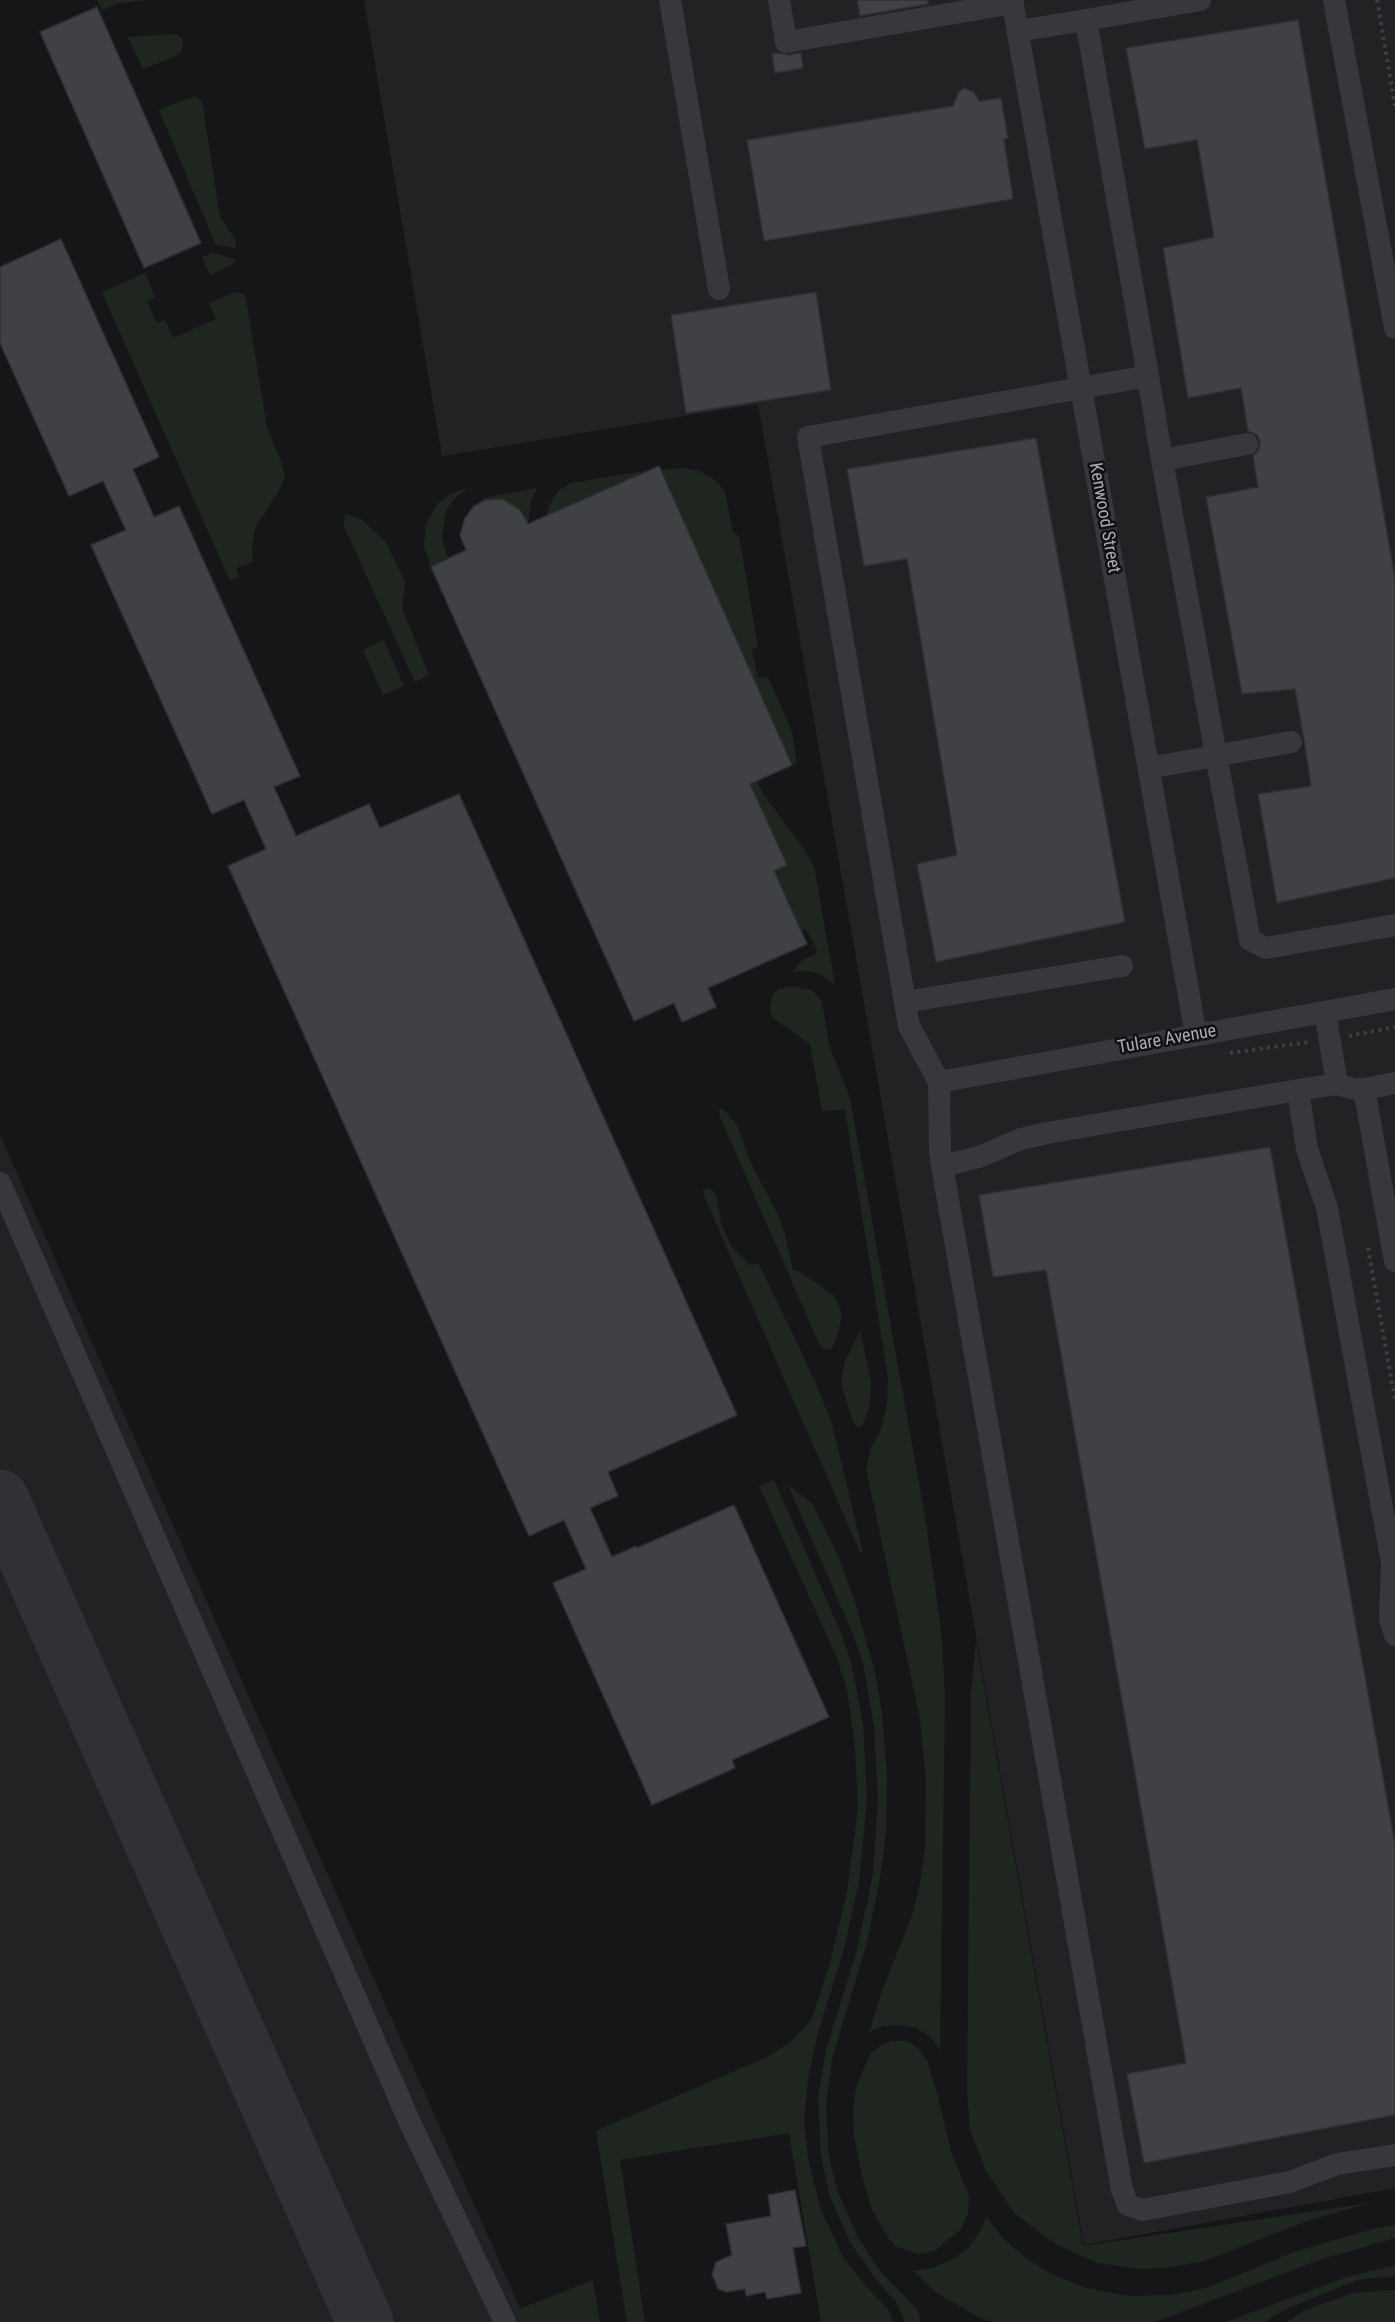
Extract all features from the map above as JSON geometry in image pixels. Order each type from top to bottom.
[{"type":"street","points":[[670,0],[719,289]]},
{"type":"street","points":[[779,0],[786,42],[1012,2]]},
{"type":"street","points":[[1018,31],[1200,0]]},
{"type":"street","points":[[1334,0],[1395,328]]},
{"type":"street","name":"Kenwood Street","points":[[1012,2],[1196,1035]]},
{"type":"street","points":[[1086,20],[1162,459],[1250,940],[1266,948],[1395,925]]},
{"type":"street","points":[[1148,376],[808,437],[909,1026],[939,1082],[942,1166],[1122,2190],[1128,2205],[1142,2210],[1290,2182],[1337,2164],[1395,2155]]},
{"type":"street","points":[[1162,459],[1247,444]]},
{"type":"street","points":[[1149,768],[1291,742]]},
{"type":"street","points":[[905,1002],[1122,966]]},
{"type":"street","name":"Tulare Avenue","points":[[939,1082],[1395,999]]},
{"type":"street","points":[[1325,1012],[1337,1084]]},
{"type":"street","points":[[942,1166],[979,1157],[1021,1139],[1047,1133],[1337,1084],[1354,1089],[1364,1089],[1395,1083]]},
{"type":"street","points":[[1364,1089],[1395,1261]]},
{"type":"street","points":[[1298,1090],[1307,1149],[1327,1208],[1389,1546],[1392,1563],[1390,1619],[1395,1635]]},
{"type":"street","points":[[0,1183],[411,2126],[505,2322]]},
{"type":"path","points":[[1378,0],[1395,106]]},
{"type":"path","points":[[1226,1054],[1329,1040],[1395,1027]]},
{"type":"shaded area","points":[[97,0],[146,0],[117,4],[102,10]]},
{"type":"shaded area","points":[[364,0],[1395,0],[1395,2188],[1084,2245],[758,404],[442,456]]},
{"type":"shaded area","points":[[177,34],[183,40],[182,51],[176,56],[143,69],[128,37]]},
{"type":"shaded area","points":[[195,96],[202,101],[220,217],[235,239],[236,248],[216,245],[159,110]]},
{"type":"shaded area","points":[[214,253],[236,260],[233,264],[210,275],[202,257]]},
{"type":"shaded area","points":[[145,273],[155,297],[147,301],[157,323],[165,320],[173,338],[216,319],[209,303],[235,292],[243,294],[246,299],[267,428],[282,464],[285,478],[255,528],[252,546],[253,562],[236,568],[239,577],[230,581],[102,292]]},
{"type":"shaded area","points":[[683,468],[699,471],[715,480],[725,492],[733,533],[739,536],[758,647],[752,649],[758,678],[768,677],[792,732],[797,763],[792,765],[661,470]]},
{"type":"shaded area","points":[[646,471],[546,516],[558,491],[571,483]]},
{"type":"shaded area","points":[[468,488],[456,497],[446,510],[442,539],[448,559],[431,567],[424,546],[426,524],[438,503],[453,493]]},
{"type":"shaded area","points":[[537,488],[531,500],[528,524],[520,510],[502,499],[486,500],[474,506],[484,498]]},
{"type":"shaded area","points":[[346,514],[361,519],[386,542],[405,581],[402,608],[429,675],[415,682],[343,524]]},
{"type":"shaded area","points":[[384,640],[404,686],[383,695],[363,650]]},
{"type":"shaded area","points":[[757,781],[764,795],[814,866],[835,985],[820,974],[807,971],[792,972],[817,950],[807,930],[800,929],[774,871],[787,865],[750,783]]},
{"type":"shaded area","points":[[790,986],[811,990],[820,998],[829,1045],[850,1098],[925,1517],[935,1587],[942,1639],[945,1697],[940,2050],[931,2037],[916,2028],[899,2025],[883,2026],[869,2032],[882,1991],[912,1916],[919,1889],[925,1849],[926,1780],[920,1718],[866,1469],[871,1448],[881,1429],[887,1404],[888,1377],[845,1110],[822,1111],[810,1044],[773,1018],[770,1013],[772,995],[779,989]]},
{"type":"shaded area","points":[[719,1107],[727,1112],[738,1127],[751,1164],[777,1212],[785,1234],[793,1270],[800,1272],[833,1295],[838,1303],[842,1316],[837,1337],[831,1349],[820,1346],[720,1117]]},
{"type":"shaded area","points":[[0,1135],[526,2322],[0,2322]]},
{"type":"shaded area","points":[[710,1188],[716,1195],[722,1226],[731,1246],[750,1265],[759,1264],[814,1379],[832,1424],[863,1552],[860,1552],[702,1191]]},
{"type":"shaded area","points":[[860,1331],[871,1380],[870,1404],[863,1425],[858,1427],[854,1424],[841,1384],[845,1361]]},
{"type":"shaded area","points":[[774,1480],[841,1633],[852,1666],[863,1724],[867,1798],[859,1882],[844,1949],[818,2032],[808,2079],[804,2120],[808,2159],[821,2210],[843,2257],[888,2309],[893,2322],[821,2322],[789,2133],[620,2160],[645,2322],[627,2322],[596,2131],[767,2057],[792,2041],[812,2019],[830,1963],[847,1892],[858,1808],[855,1747],[847,1689],[837,1658],[759,1486]]},
{"type":"shaded area","points":[[788,1485],[813,1504],[839,1558],[855,1602],[875,1672],[882,1714],[887,1775],[886,1833],[880,1879],[866,1946],[832,2059],[826,2106],[829,2157],[838,2193],[859,2239],[880,2271],[917,2309],[921,2322],[905,2322],[896,2302],[875,2278],[851,2244],[830,2197],[821,2157],[818,2097],[826,2050],[856,1953],[873,1875],[878,1800],[874,1726],[863,1663],[853,1634]]},
{"type":"shaded area","points":[[976,1641],[1083,2246],[1369,2203],[1307,2221],[1204,2261],[1172,2267],[1141,2269],[1097,2263],[1056,2244],[1015,2214],[986,2171],[970,2130],[967,2090],[971,1694]]},
{"type":"shaded area","points":[[892,2041],[907,2041],[918,2048],[927,2060],[952,2155],[969,2195],[968,2214],[961,2229],[934,2251],[919,2254],[895,2246],[872,2210],[854,2136],[853,2109],[856,2088],[870,2054],[880,2046]]},
{"type":"shaded area","points":[[986,2217],[1005,2240],[1026,2258],[1053,2275],[1086,2288],[1128,2296],[1171,2295],[1206,2288],[1294,2252],[1376,2228],[1395,2225],[1395,2238],[1322,2259],[1155,2322],[994,2322],[978,2317],[936,2292],[913,2271],[933,2268],[955,2258],[969,2247],[981,2230]]},
{"type":"shaded area","points":[[1395,2265],[1395,2276],[1357,2280],[1286,2309],[1264,2322],[1226,2322],[1347,2277]]},
{"type":"shaded area","points":[[593,2280],[600,2322],[522,2322],[517,2310]]},
{"type":"shaded area","points":[[1395,2290],[1395,2322],[1287,2322],[1305,2310],[1354,2293]]},
{"type":"building","points":[[857,0],[927,0],[928,4],[860,16]]},
{"type":"building","points":[[97,7],[201,243],[144,268],[40,32]]},
{"type":"building","points":[[1298,20],[1395,578],[1395,878],[1277,903],[1258,794],[1311,786],[1304,740],[1295,689],[1242,694],[1206,497],[1258,487],[1253,456],[1259,449],[1260,442],[1257,435],[1248,431],[1241,388],[1188,398],[1163,248],[1214,237],[1197,140],[1145,149],[1126,48]]},
{"type":"building","points":[[801,53],[803,68],[775,73],[772,54],[788,55]]},
{"type":"building","points":[[964,88],[974,92],[979,101],[1001,98],[1008,138],[1004,139],[1013,199],[764,241],[747,140],[953,106],[958,93]]},
{"type":"building","points":[[61,239],[159,457],[133,469],[154,517],[179,506],[300,776],[274,787],[296,836],[369,804],[380,828],[459,794],[737,1415],[608,1472],[618,1496],[590,1508],[612,1557],[734,1505],[829,1717],[732,1760],[735,1768],[652,1805],[553,1583],[586,1569],[564,1520],[529,1536],[228,866],[266,849],[244,800],[212,814],[91,545],[126,530],[103,481],[69,496],[0,343],[0,267]]},
{"type":"building","points":[[816,292],[831,390],[686,413],[671,315]]},
{"type":"building","points":[[1036,438],[1125,922],[936,962],[917,864],[957,855],[907,559],[864,566],[847,469]]},
{"type":"building","points":[[659,466],[792,765],[750,784],[787,865],[774,871],[807,944],[708,988],[716,1007],[682,1022],[674,1003],[634,1021],[431,567],[466,550],[460,535],[465,518],[474,506],[486,500],[502,499],[520,510],[528,524]]},
{"type":"building","points":[[1270,1147],[1395,1844],[1395,2115],[1144,2163],[1127,2074],[1186,2063],[1046,1270],[993,1277],[979,1195]]},
{"type":"building","points":[[795,2190],[806,2246],[793,2248],[801,2293],[767,2299],[765,2292],[746,2296],[745,2289],[726,2292],[718,2289],[712,2274],[716,2262],[732,2255],[726,2224],[771,2216],[768,2195]]},
{"type":"taxiway","points":[[0,1498],[365,2322]]}]
